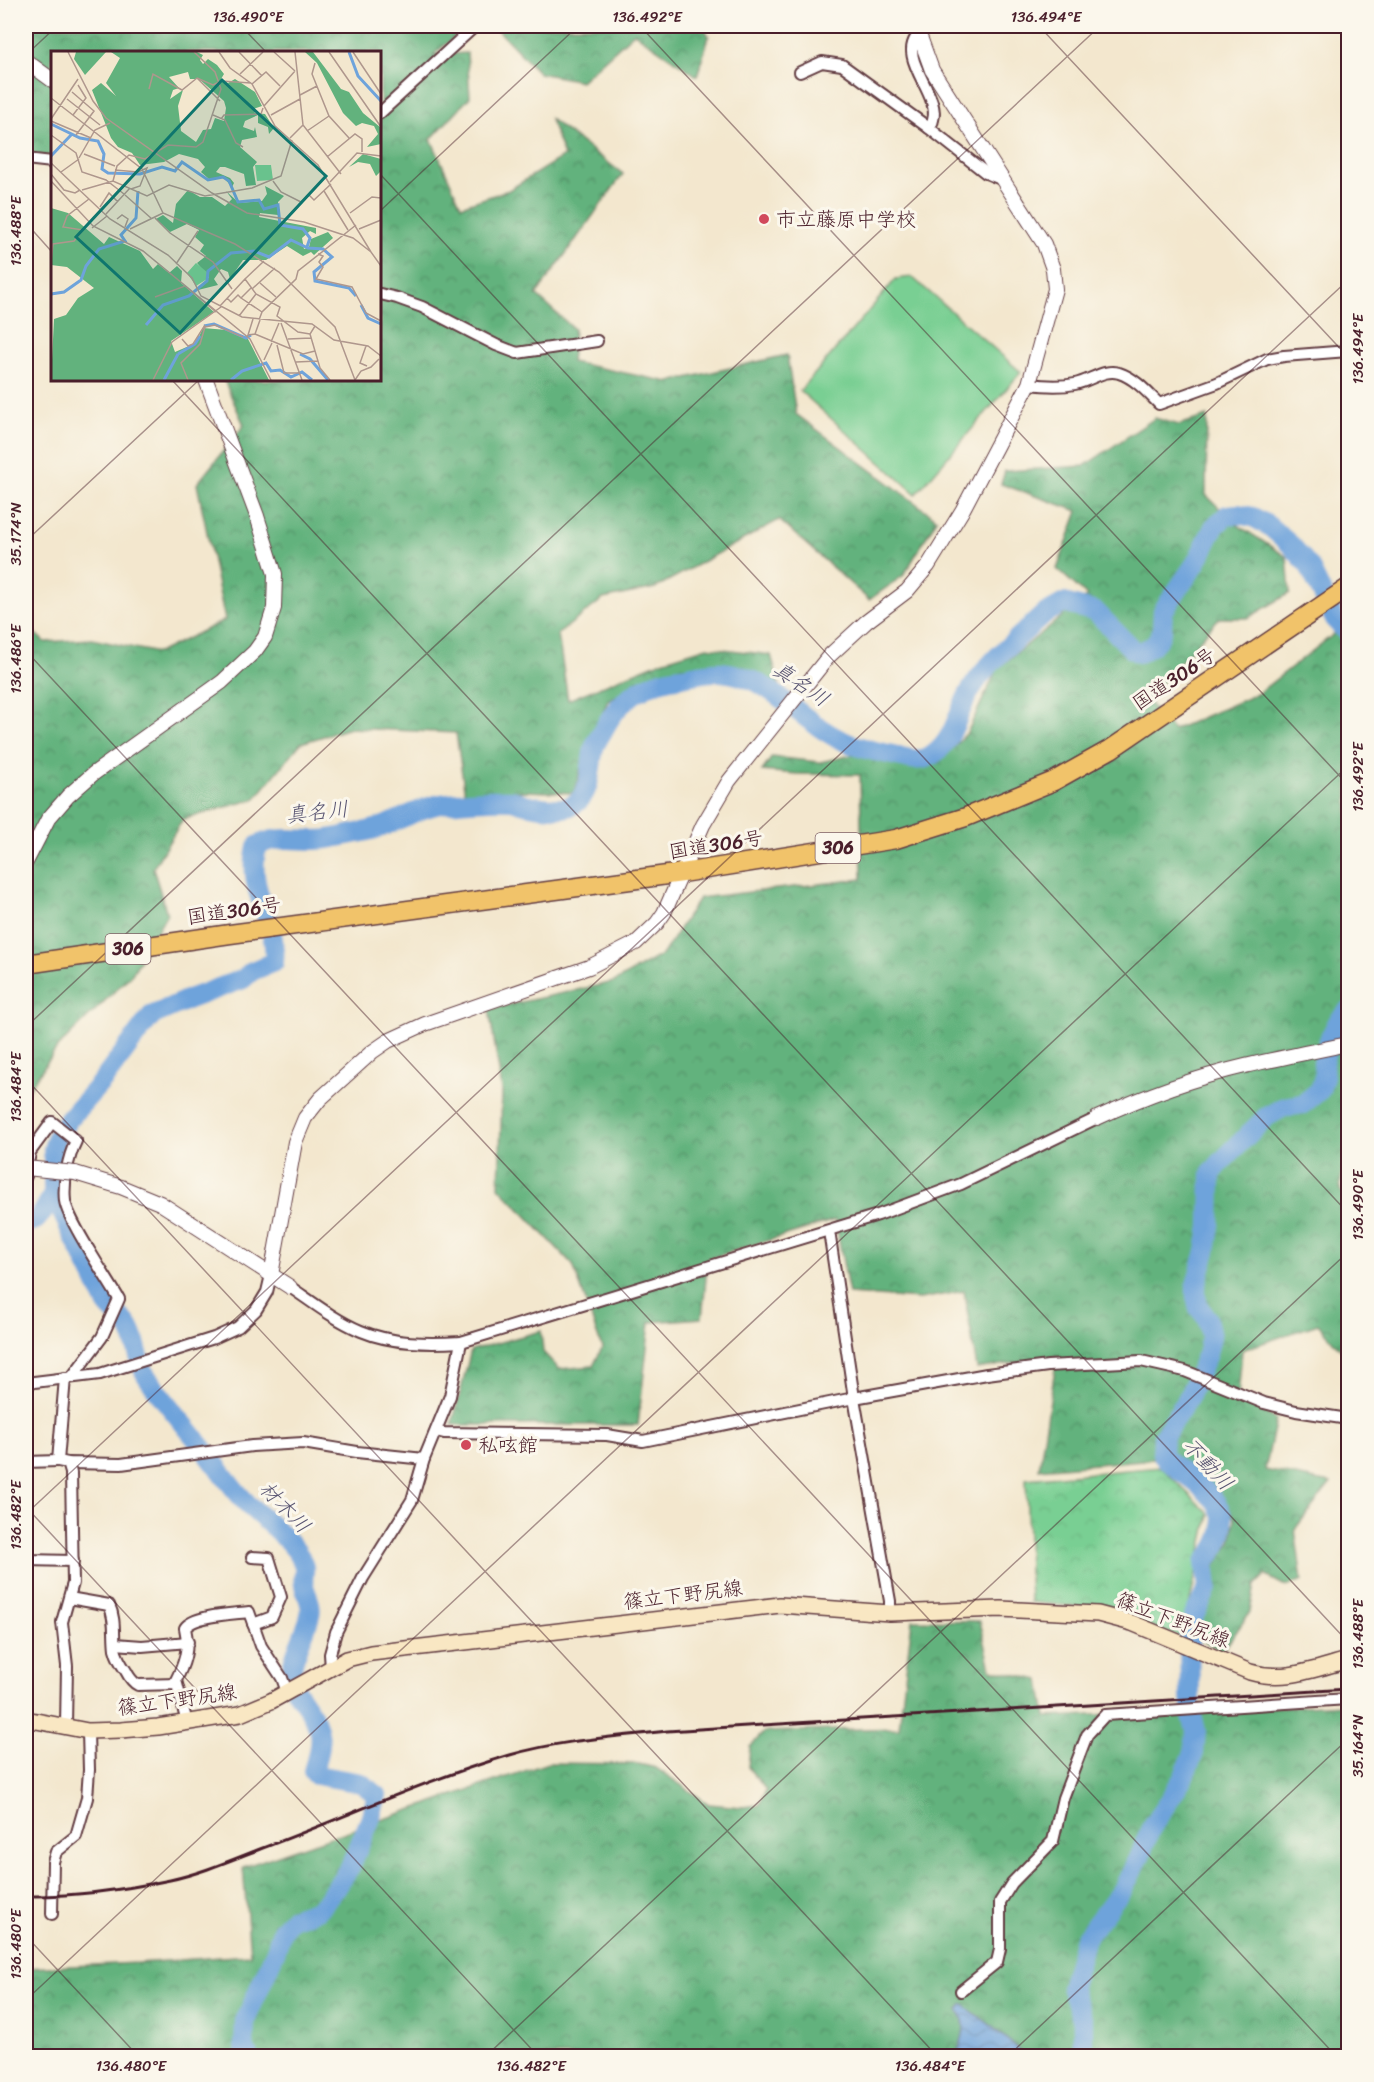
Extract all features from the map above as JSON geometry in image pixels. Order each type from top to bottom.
[{"type":"highway","name":"国道306号","points":[[26,964],[682,873],[896,839],[966,817],[1054,781],[1112,748],[1347,589]]},
{"type":"main road","name":"篠立下野尻線","points":[[26,1719],[87,1731],[187,1723],[240,1714],[288,1692],[347,1659],[371,1653],[780,1605],[890,1613],[1001,1609],[1098,1614],[1132,1623],[1250,1672],[1266,1676],[1280,1677],[1348,1660]]},
{"type":"street","points":[[381,111],[475,26]]},
{"type":"street","points":[[918,30],[911,51],[933,106],[934,118],[929,128]]},
{"type":"street","points":[[26,1383],[100,1374],[214,1338],[238,1327],[256,1310],[267,1292],[295,1142],[305,1118],[320,1099],[372,1052],[388,1041],[425,1024],[589,968],[636,943],[664,913],[703,825],[729,781],[795,695],[829,656],[866,622],[907,591],[928,566],[962,511],[1029,384],[1055,289],[1053,269],[1044,244],[932,70],[918,30]]},
{"type":"street","points":[[26,62],[51,79]]},
{"type":"street","points":[[800,72],[822,62],[842,65],[986,172],[1001,179]]},
{"type":"street","points":[[26,159],[51,162]]},
{"type":"street","points":[[381,294],[422,307],[496,345],[518,353],[597,341]]},
{"type":"street","points":[[1029,384],[1058,387],[1109,372],[1117,372],[1137,383],[1159,404],[1217,383],[1267,359],[1348,351]]},
{"type":"street","points":[[26,862],[48,819],[68,796],[93,774],[222,682],[255,651],[265,637],[274,608],[275,574],[257,516],[206,381]]},
{"type":"street","points":[[26,1168],[75,1173],[121,1187],[160,1203],[333,1317],[362,1332],[399,1341],[429,1344],[461,1342],[829,1230],[961,1184],[1127,1104],[1182,1084],[1244,1066],[1343,1045]]},
{"type":"street","points":[[26,1176],[30,1152],[52,1122],[76,1141],[70,1153],[65,1202],[74,1223],[119,1299],[102,1337],[69,1378],[63,1462],[71,1473],[73,1583],[62,1622],[67,1666],[66,1726]]},
{"type":"street","points":[[829,1230],[854,1398],[890,1600],[890,1613]]},
{"type":"street","points":[[331,1668],[330,1654],[336,1632],[363,1578],[412,1500],[424,1459],[450,1396],[461,1342]]},
{"type":"street","points":[[436,1431],[444,1433],[607,1435],[644,1440],[987,1374],[1141,1360],[1192,1374],[1264,1403],[1296,1411],[1348,1419]]},
{"type":"street","points":[[26,1462],[121,1464],[213,1451],[303,1443],[357,1452],[424,1459]]},
{"type":"street","points":[[252,1557],[269,1558],[281,1597],[272,1617],[253,1624]]},
{"type":"street","points":[[26,1560],[73,1561]]},
{"type":"street","points":[[69,1598],[109,1605],[118,1658],[133,1682],[138,1685],[177,1684],[187,1723]]},
{"type":"street","points":[[174,1684],[185,1662],[188,1642],[185,1628],[188,1623],[199,1619],[249,1612],[261,1646],[282,1678],[288,1692]]},
{"type":"street","points":[[115,1644],[142,1646],[188,1642]]},
{"type":"street","points":[[961,1991],[997,1962],[1000,1949],[1000,1902],[1012,1883],[1053,1841],[1063,1798],[1087,1735],[1104,1715],[1348,1699]]},
{"type":"street","points":[[52,1914],[53,1862],[56,1852],[76,1836],[87,1797],[89,1770],[87,1731]]},
{"type":"green space","points":[[26,26],[468,26],[433,55],[467,53],[470,97],[431,139],[461,206],[509,190],[564,156],[550,119],[623,174],[536,295],[574,329],[571,362],[669,382],[787,355],[796,414],[937,519],[904,575],[869,600],[779,520],[655,588],[603,599],[558,634],[568,700],[662,661],[707,647],[771,655],[782,694],[737,672],[695,669],[653,680],[608,700],[580,771],[575,793],[522,791],[465,795],[456,733],[350,728],[301,743],[255,799],[183,819],[153,868],[167,914],[132,974],[57,1048],[26,1093],[26,626],[45,642],[92,639],[158,653],[225,620],[197,484],[244,425],[224,381],[381,381],[381,51],[51,51],[51,157],[26,154]]},
{"type":"green space","points":[[494,26],[703,26],[709,36],[697,76],[634,33],[581,81],[539,73]]},
{"type":"green space","points":[[912,277],[1021,372],[916,494],[800,391],[896,279]]},
{"type":"green space","points":[[1207,416],[1206,495],[1236,524],[1287,557],[1290,593],[1248,618],[1219,618],[1147,700],[1173,730],[1257,694],[1348,623],[1348,1137],[1340,1190],[1348,1199],[1348,1358],[1318,1324],[1242,1350],[1238,1398],[1276,1419],[1265,1470],[1331,1483],[1295,1529],[1302,1580],[1287,1587],[1265,1575],[1255,1585],[1250,1612],[1223,1651],[1197,1638],[1200,1617],[1216,1590],[1215,1565],[1231,1542],[1235,1519],[1218,1489],[1177,1457],[1039,1469],[1057,1356],[977,1369],[964,1291],[920,1299],[849,1294],[835,1220],[708,1259],[702,1318],[650,1322],[638,1425],[452,1425],[471,1350],[541,1331],[543,1352],[559,1369],[593,1366],[602,1348],[573,1265],[499,1187],[502,1090],[489,1009],[614,982],[663,954],[699,898],[862,879],[860,775],[762,771],[772,757],[820,762],[862,753],[910,766],[938,763],[967,733],[997,669],[1087,596],[1057,569],[1078,511],[1001,484],[1005,471],[1084,466],[1155,418],[1179,425]]},
{"type":"green space","points":[[1161,1467],[1209,1514],[1182,1638],[1101,1609],[1030,1602],[1026,1479]]},
{"type":"green space","points":[[912,1620],[980,1621],[991,1669],[1040,1680],[1046,1717],[1348,1704],[1348,2056],[1026,2056],[989,2024],[962,2005],[965,2033],[956,2056],[26,2056],[26,1968],[250,1955],[243,1867],[548,1763],[639,1764],[656,1768],[709,1804],[742,1807],[759,1805],[766,1790],[748,1767],[750,1747],[764,1732],[899,1728]]},
{"type":"water","points":[[962,2004],[1026,2056],[956,2056],[964,2027],[958,2010]]},
{"type":"waterway","name":"真名川","points":[[26,1223],[36,1220],[53,1194],[53,1149],[57,1136],[104,1079],[151,1016],[243,979],[252,971],[274,962],[272,933],[255,878],[254,863],[257,846],[265,842],[282,839],[319,840],[357,833],[384,826],[438,804],[511,800],[527,805],[568,807],[576,803],[586,790],[595,746],[610,719],[626,700],[657,682],[707,673],[721,672],[753,681],[768,689],[822,730],[850,744],[910,759],[926,758],[935,753],[948,738],[965,699],[986,669],[1044,614],[1064,603],[1096,612],[1132,649],[1139,653],[1152,646],[1159,638],[1162,629],[1163,611],[1196,563],[1214,527],[1227,515],[1238,514],[1253,517],[1269,526],[1291,545],[1309,566],[1335,620],[1348,633]]},
{"type":"waterway","name":"不動川","points":[[1083,2056],[1083,2021],[1071,1987],[1085,1938],[1124,1887],[1150,1830],[1183,1778],[1194,1753],[1196,1731],[1190,1696],[1189,1636],[1194,1616],[1208,1587],[1205,1563],[1218,1543],[1223,1528],[1222,1514],[1216,1502],[1206,1492],[1162,1455],[1163,1437],[1188,1398],[1207,1354],[1211,1337],[1207,1318],[1199,1308],[1196,1297],[1196,1285],[1206,1251],[1210,1226],[1211,1174],[1266,1117],[1284,1107],[1303,1104],[1320,1090],[1324,1077],[1323,1063],[1329,1040],[1338,1022],[1348,1011]]},
{"type":"waterway","name":"材木川","points":[[53,1194],[107,1305],[130,1329],[146,1375],[238,1493],[287,1540],[301,1558],[304,1567],[303,1583],[311,1611],[291,1673],[296,1690],[316,1721],[320,1736],[313,1771],[316,1775],[361,1783],[377,1795],[370,1820],[350,1867],[317,1910],[291,1919],[282,1930],[276,1950],[245,2021],[244,2046],[248,2056]]},
{"type":"railway","points":[[26,1896],[98,1892],[182,1877],[219,1865],[449,1775],[510,1755],[568,1742],[667,1731],[1348,1689]]},
{"type":"place","name":"市立藤原中学校","points":[[764,219]]},
{"type":"place","name":"私呟館","points":[[466,1445]]}]
